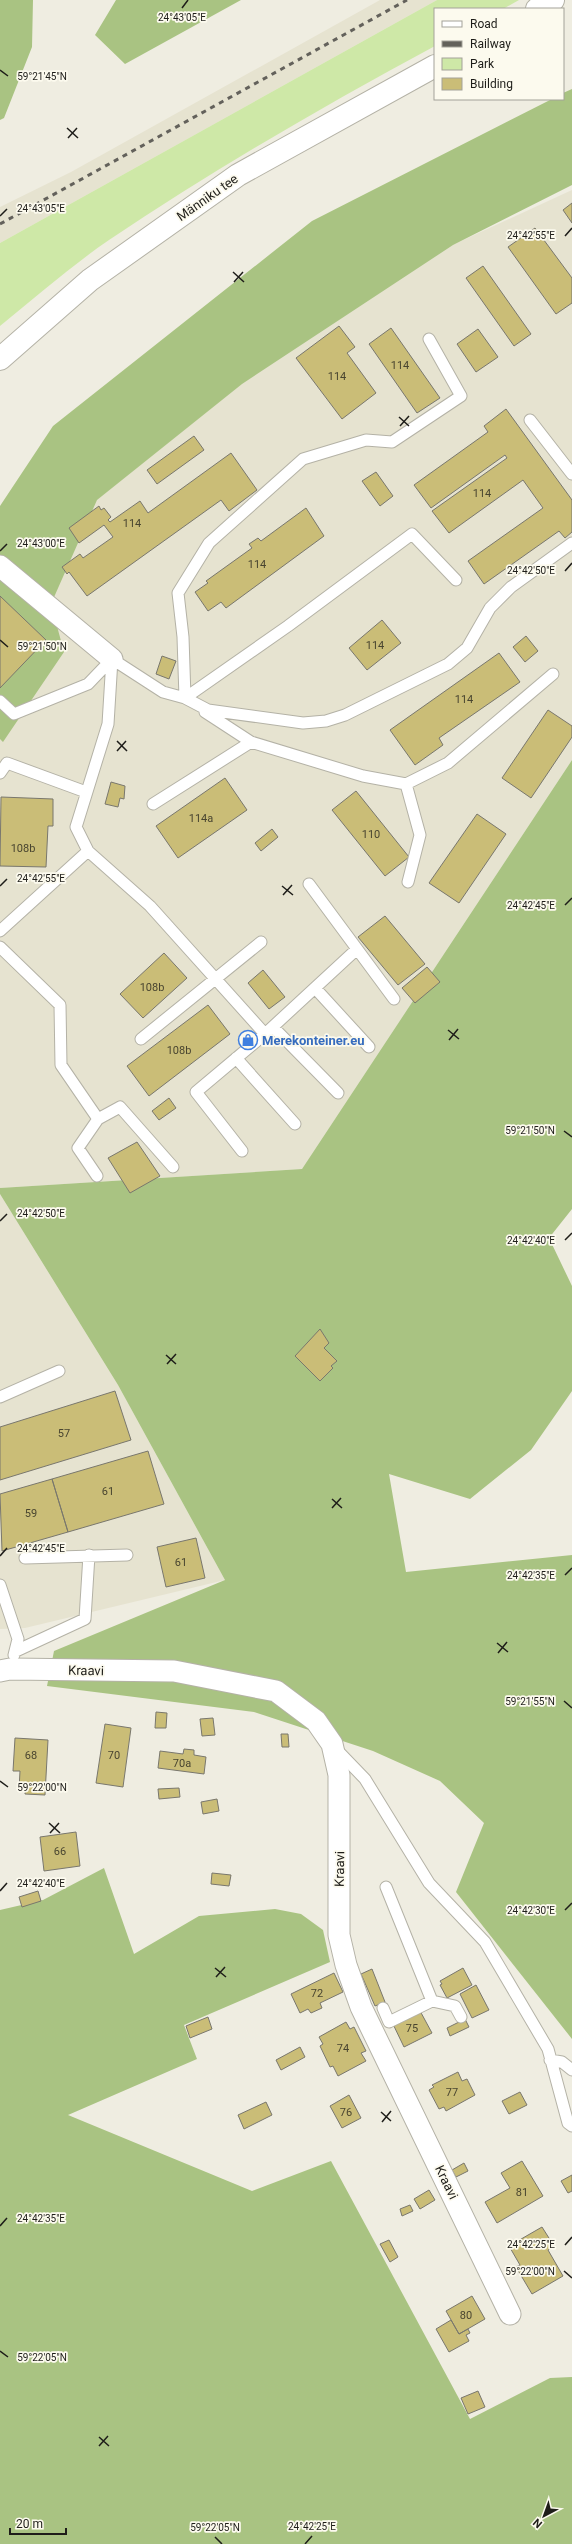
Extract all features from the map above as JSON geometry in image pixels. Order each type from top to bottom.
[{"type":"street","points":[[539,8],[553,0]]},
{"type":"street","name":"Männiku tee","points":[[0,359],[90,280],[238,175],[434,67]]},
{"type":"street","points":[[0,566],[112,659]]},
{"type":"street","name":"Kraavi","points":[[8,1664],[174,1671],[254,1685],[276,1691],[316,1721],[332,1744],[339,1775],[339,1935],[346,1965],[361,2007],[510,2314]]},
{"type":"lane","points":[[185,698],[184,637],[178,593],[209,543],[303,460],[366,440],[392,442],[461,396],[429,338]]},
{"type":"lane","points":[[530,420],[572,474]]},
{"type":"lane","points":[[185,698],[288,626],[412,534],[456,580]]},
{"type":"lane","points":[[112,659],[162,692],[185,698],[208,710],[304,723],[326,721],[345,715],[448,664],[467,648],[490,608],[512,587],[572,543]]},
{"type":"lane","points":[[0,701],[14,714],[88,684],[112,659]]},
{"type":"lane","points":[[112,659],[108,724],[76,827],[88,851],[150,906],[215,980],[338,1093]]},
{"type":"lane","points":[[185,698],[252,742],[363,776],[406,784],[448,763],[553,674]]},
{"type":"lane","points":[[153,804],[252,742]]},
{"type":"lane","points":[[0,773],[8,763],[86,792]]},
{"type":"lane","points":[[406,784],[420,835],[408,882]]},
{"type":"lane","points":[[0,931],[88,851]]},
{"type":"lane","points":[[309,884],[394,999]]},
{"type":"lane","points":[[141,1039],[261,942]]},
{"type":"lane","points":[[0,947],[60,1005],[62,1065],[98,1119]]},
{"type":"lane","points":[[242,1151],[196,1092],[269,1030],[357,949]]},
{"type":"lane","points":[[315,988],[369,1047]]},
{"type":"lane","points":[[236,1058],[295,1124]]},
{"type":"lane","points":[[97,1176],[78,1148],[98,1119],[120,1107],[173,1167]]},
{"type":"lane","points":[[0,1397],[59,1371]]},
{"type":"lane","points":[[8,1664],[85,1619],[89,1555]]},
{"type":"lane","points":[[25,1558],[127,1555]]},
{"type":"lane","points":[[0,1585],[18,1639],[8,1664]]},
{"type":"lane","points":[[332,1744],[365,1779],[430,1883],[485,1942],[548,2049],[568,2123],[572,2126]]},
{"type":"lane","points":[[386,1887],[432,2001]]},
{"type":"lane","points":[[383,2008],[390,2022],[432,2001],[455,2006],[461,2017]]},
{"type":"lane","points":[[550,2060],[562,2062],[572,2070]]},
{"type":"shaded area","points":[[380,0],[437,0],[0,243],[0,207],[71,172]]},
{"type":"shaded area","points":[[572,190],[572,760],[302,1169],[0,1188],[0,581],[309,311]]},
{"type":"shaded area","points":[[0,1194],[118,1385],[225,1580],[25,1628],[0,1629]]},
{"type":"green space","points":[[0,0],[33,0],[32,47],[4,118],[0,120]]},
{"type":"green space","points":[[116,0],[241,0],[125,64],[95,35]]},
{"type":"green space","points":[[437,0],[519,0],[505,8],[434,8],[434,47],[270,139],[189,188],[81,260],[0,326],[0,243]]},
{"type":"green space","points":[[572,89],[572,185],[453,245],[242,384],[97,500],[51,604],[64,652],[3,742],[0,739],[0,506],[53,426],[312,221],[550,100],[564,100],[564,93]]},
{"type":"green space","points":[[572,760],[572,1209],[549,1238],[572,1286],[572,1391],[531,1450],[470,1499],[389,1474],[406,1572],[572,1555],[572,2039],[456,1892],[484,1823],[440,1781],[373,1751],[254,1712],[47,1686],[54,1651],[225,1580],[118,1385],[0,1194],[0,1188],[302,1169]]},
{"type":"green space","points":[[104,1868],[134,1954],[199,1916],[275,1909],[301,1914],[323,1930],[330,1962],[184,2025],[197,2059],[68,2115],[252,2191],[331,2161],[470,2419],[550,2378],[572,2377],[572,2544],[0,2544],[0,1910],[43,1900]]},
{"type":"building","points":[[572,203],[572,223],[563,210]]},
{"type":"building","points":[[535,228],[572,278],[572,303],[556,314],[508,247]]},
{"type":"building","points":[[483,266],[531,334],[514,346],[466,278]]},
{"type":"building","points":[[339,326],[355,347],[347,353],[376,393],[342,419],[296,358]]},
{"type":"building","points":[[391,328],[440,398],[417,413],[369,344]]},
{"type":"building","points":[[478,329],[498,357],[476,372],[457,344]]},
{"type":"building","points":[[506,409],[572,500],[572,532],[565,538],[559,531],[484,584],[468,561],[543,508],[523,480],[449,533],[432,511],[507,458],[505,455],[431,508],[414,485],[488,432],[484,426]]},
{"type":"building","points":[[194,436],[204,450],[157,484],[147,470]]},
{"type":"building","points":[[231,453],[257,490],[229,511],[221,500],[87,596],[69,572],[67,574],[62,567],[80,554],[83,558],[113,537],[104,525],[79,543],[69,528],[99,506],[101,510],[104,508],[111,517],[108,520],[110,522],[140,501],[148,513]]},
{"type":"building","points":[[376,472],[393,496],[380,506],[362,481]]},
{"type":"building","points":[[306,508],[324,536],[226,608],[221,602],[208,611],[195,592],[208,583],[206,581],[252,548],[249,544],[258,538],[261,541]]},
{"type":"building","points":[[0,596],[46,640],[0,688]]},
{"type":"building","points":[[382,620],[401,643],[367,670],[349,648]]},
{"type":"building","points":[[526,636],[538,651],[525,662],[513,647]]},
{"type":"building","points":[[499,653],[520,682],[439,738],[443,745],[415,765],[390,730]]},
{"type":"building","points":[[162,656],[176,661],[169,679],[156,674]]},
{"type":"building","points":[[548,710],[572,726],[572,737],[531,798],[502,778]]},
{"type":"building","points":[[225,778],[247,810],[178,858],[156,826]]},
{"type":"building","points":[[111,782],[125,786],[124,799],[120,798],[118,807],[105,804]]},
{"type":"building","points":[[356,791],[409,857],[385,876],[332,810]]},
{"type":"building","points":[[1,797],[53,799],[53,826],[48,826],[46,867],[0,866]]},
{"type":"building","points":[[477,814],[506,834],[459,903],[429,883]]},
{"type":"building","points":[[272,829],[278,837],[261,851],[255,843]]},
{"type":"building","points":[[385,916],[425,964],[398,985],[358,937]]},
{"type":"building","points":[[164,953],[187,978],[143,1018],[120,994]]},
{"type":"building","points":[[427,967],[440,982],[415,1003],[402,988]]},
{"type":"building","points":[[263,970],[285,997],[269,1009],[248,983]]},
{"type":"building","points":[[208,1005],[230,1034],[149,1096],[127,1066]]},
{"type":"building","points":[[169,1098],[176,1108],[159,1120],[152,1111]]},
{"type":"building","points":[[137,1142],[160,1176],[130,1193],[108,1158]]},
{"type":"building","points":[[320,1329],[329,1343],[324,1348],[337,1361],[331,1366],[333,1368],[320,1381],[295,1356]]},
{"type":"building","points":[[115,1391],[131,1440],[0,1480],[0,1427]]},
{"type":"building","points":[[148,1451],[164,1504],[68,1532],[52,1479]]},
{"type":"building","points":[[52,1479],[68,1532],[2,1551],[0,1494]]},
{"type":"building","points":[[196,1538],[205,1578],[166,1587],[157,1547]]},
{"type":"building","points":[[156,1712],[167,1713],[166,1728],[155,1728]]},
{"type":"building","points":[[213,1718],[215,1735],[202,1736],[200,1719]]},
{"type":"building","points":[[105,1724],[131,1728],[123,1787],[96,1783]]},
{"type":"building","points":[[281,1734],[288,1734],[289,1747],[282,1747]]},
{"type":"building","points":[[15,1738],[48,1740],[45,1795],[25,1794],[25,1791],[19,1790],[20,1771],[13,1771]]},
{"type":"building","points":[[184,1749],[194,1750],[194,1755],[206,1757],[204,1774],[158,1768],[160,1751],[183,1754]]},
{"type":"building","points":[[179,1788],[180,1797],[159,1799],[158,1789]]},
{"type":"building","points":[[217,1799],[219,1811],[203,1814],[201,1802]]},
{"type":"building","points":[[76,1832],[80,1866],[44,1871],[40,1837]]},
{"type":"building","points":[[212,1873],[231,1875],[229,1886],[211,1884]]},
{"type":"building","points":[[38,1891],[41,1901],[22,1907],[19,1897]]},
{"type":"building","points":[[463,1968],[472,1985],[447,1998],[440,1985],[442,1984],[440,1981]]},
{"type":"building","points":[[372,1969],[385,2002],[375,2006],[361,1974]]},
{"type":"building","points":[[334,1973],[343,1992],[320,2003],[322,2008],[311,2013],[308,2009],[300,2013],[291,1994]]},
{"type":"building","points":[[476,1985],[489,2010],[472,2018],[460,1994]]},
{"type":"building","points":[[419,2009],[432,2033],[404,2047],[392,2022]]},
{"type":"building","points":[[208,2017],[212,2029],[190,2038],[186,2026]]},
{"type":"building","points":[[465,2019],[469,2027],[450,2036],[447,2028]]},
{"type":"building","points":[[346,2022],[350,2029],[354,2027],[366,2051],[361,2053],[366,2061],[338,2076],[333,2066],[330,2067],[320,2046],[323,2044],[319,2037]]},
{"type":"building","points":[[300,2047],[305,2057],[281,2070],[276,2060]]},
{"type":"building","points":[[458,2072],[462,2081],[467,2079],[475,2095],[446,2111],[444,2107],[439,2109],[429,2090],[434,2087],[432,2085]]},
{"type":"building","points":[[520,2092],[527,2105],[509,2114],[502,2101]]},
{"type":"building","points":[[349,2095],[361,2118],[342,2128],[330,2106]]},
{"type":"building","points":[[266,2102],[272,2115],[244,2129],[238,2115]]},
{"type":"building","points":[[522,2161],[543,2196],[497,2223],[485,2202],[510,2188],[501,2173]]},
{"type":"building","points":[[464,2163],[468,2171],[456,2177],[452,2170]]},
{"type":"building","points":[[572,2175],[572,2191],[568,2193],[561,2181]]},
{"type":"building","points":[[429,2190],[435,2200],[420,2209],[414,2199]]},
{"type":"building","points":[[410,2205],[413,2211],[402,2216],[400,2209]]},
{"type":"building","points":[[542,2227],[554,2246],[548,2250],[563,2276],[532,2294],[516,2267],[520,2265],[509,2246]]},
{"type":"building","points":[[389,2240],[398,2257],[390,2262],[380,2244]]},
{"type":"building","points":[[472,2296],[485,2319],[459,2334],[446,2311]]},
{"type":"building","points":[[451,2320],[459,2334],[468,2329],[470,2333],[466,2335],[469,2341],[449,2352],[436,2329]]},
{"type":"building","points":[[478,2391],[485,2407],[468,2414],[461,2398]]},
{"type":"railway","points":[[0,224],[407,0]]},
{"type":"place","name":"Merekonteiner.eu","points":[[248,1040]]}]
